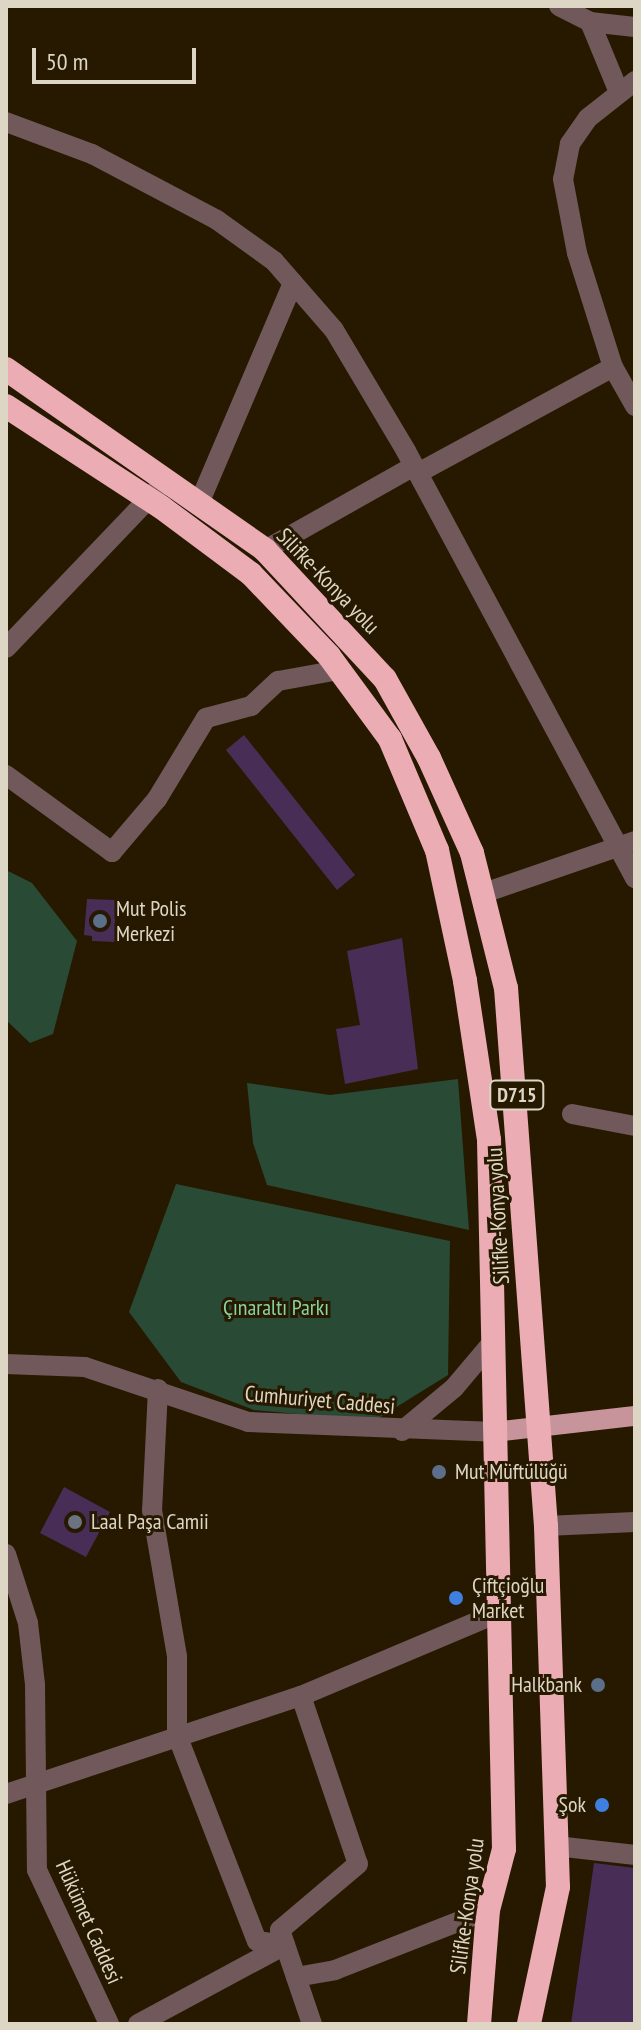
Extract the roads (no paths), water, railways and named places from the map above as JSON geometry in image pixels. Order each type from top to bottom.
[{"type":"highway","name":"Silifke-Konya yolu","points":[[6,369],[200,501],[265,550],[385,679],[429,758],[484,893],[506,988],[514,1067],[536,1426],[546,1526],[558,1887],[529,2024]]},
{"type":"highway","name":"Silifke-Konya yolu","points":[[6,406],[148,499],[251,574],[339,670],[390,739],[437,850],[450,903],[489,1140],[504,1849],[488,1910],[479,2024]]},
{"type":"main road","points":[[494,1432],[635,1416]]},
{"type":"street","points":[[559,6],[590,22],[635,27]]},
{"type":"street","points":[[590,22],[626,86],[570,144],[563,179],[577,253],[613,367],[635,406]]},
{"type":"street","points":[[6,122],[92,154],[217,220],[274,261],[334,330],[627,845],[635,878]]},
{"type":"street","points":[[200,501],[293,283]]},
{"type":"street","points":[[265,550],[613,367]]},
{"type":"street","points":[[6,648],[168,479]]},
{"type":"street","points":[[6,775],[112,852],[157,799],[206,718],[251,706],[278,681],[339,670]]},
{"type":"street","points":[[484,893],[627,845]]},
{"type":"street","points":[[572,1114],[635,1126]]},
{"type":"street","points":[[402,1431],[454,1388],[491,1344]]},
{"type":"street","points":[[6,1375],[15,1364]]},
{"type":"street","name":"Cumhuriyet Caddesi","points":[[15,1364],[85,1367],[158,1389],[248,1422],[402,1431],[494,1432]]},
{"type":"street","points":[[158,1389],[152,1510],[177,1656],[177,1735],[257,1941],[285,1945]]},
{"type":"street","points":[[546,1526],[635,1522]]},
{"type":"street","name":"Hükümet Caddesi","points":[[6,1554],[28,1623],[33,1668],[37,1870],[109,2024]]},
{"type":"street","points":[[6,1794],[34,1788],[177,1735],[301,1696],[500,1612]]},
{"type":"street","points":[[301,1696],[358,1864],[280,1930],[312,2024]]},
{"type":"street","points":[[556,1846],[635,1855]]},
{"type":"street","points":[[296,1977],[335,1970],[488,1910]]},
{"type":"street","points":[[138,2024],[285,1945]]},
{"type":"place","name":"Mut Polis Merkezi","points":[[100,921]]},
{"type":"place","name":"Mut Müftülüğü","points":[[439,1472]]},
{"type":"place","name":"Laal Paşa Camii","points":[[75,1522]]},
{"type":"place","name":"Çiftçioğlu Market","points":[[456,1598]]},
{"type":"place","name":"Halkbank","points":[[598,1685]]},
{"type":"place","name":"Şok","points":[[602,1805]]},
{"type":"park label","name":"Çınaraltı Parkı","points":[[276,1308]]}]
